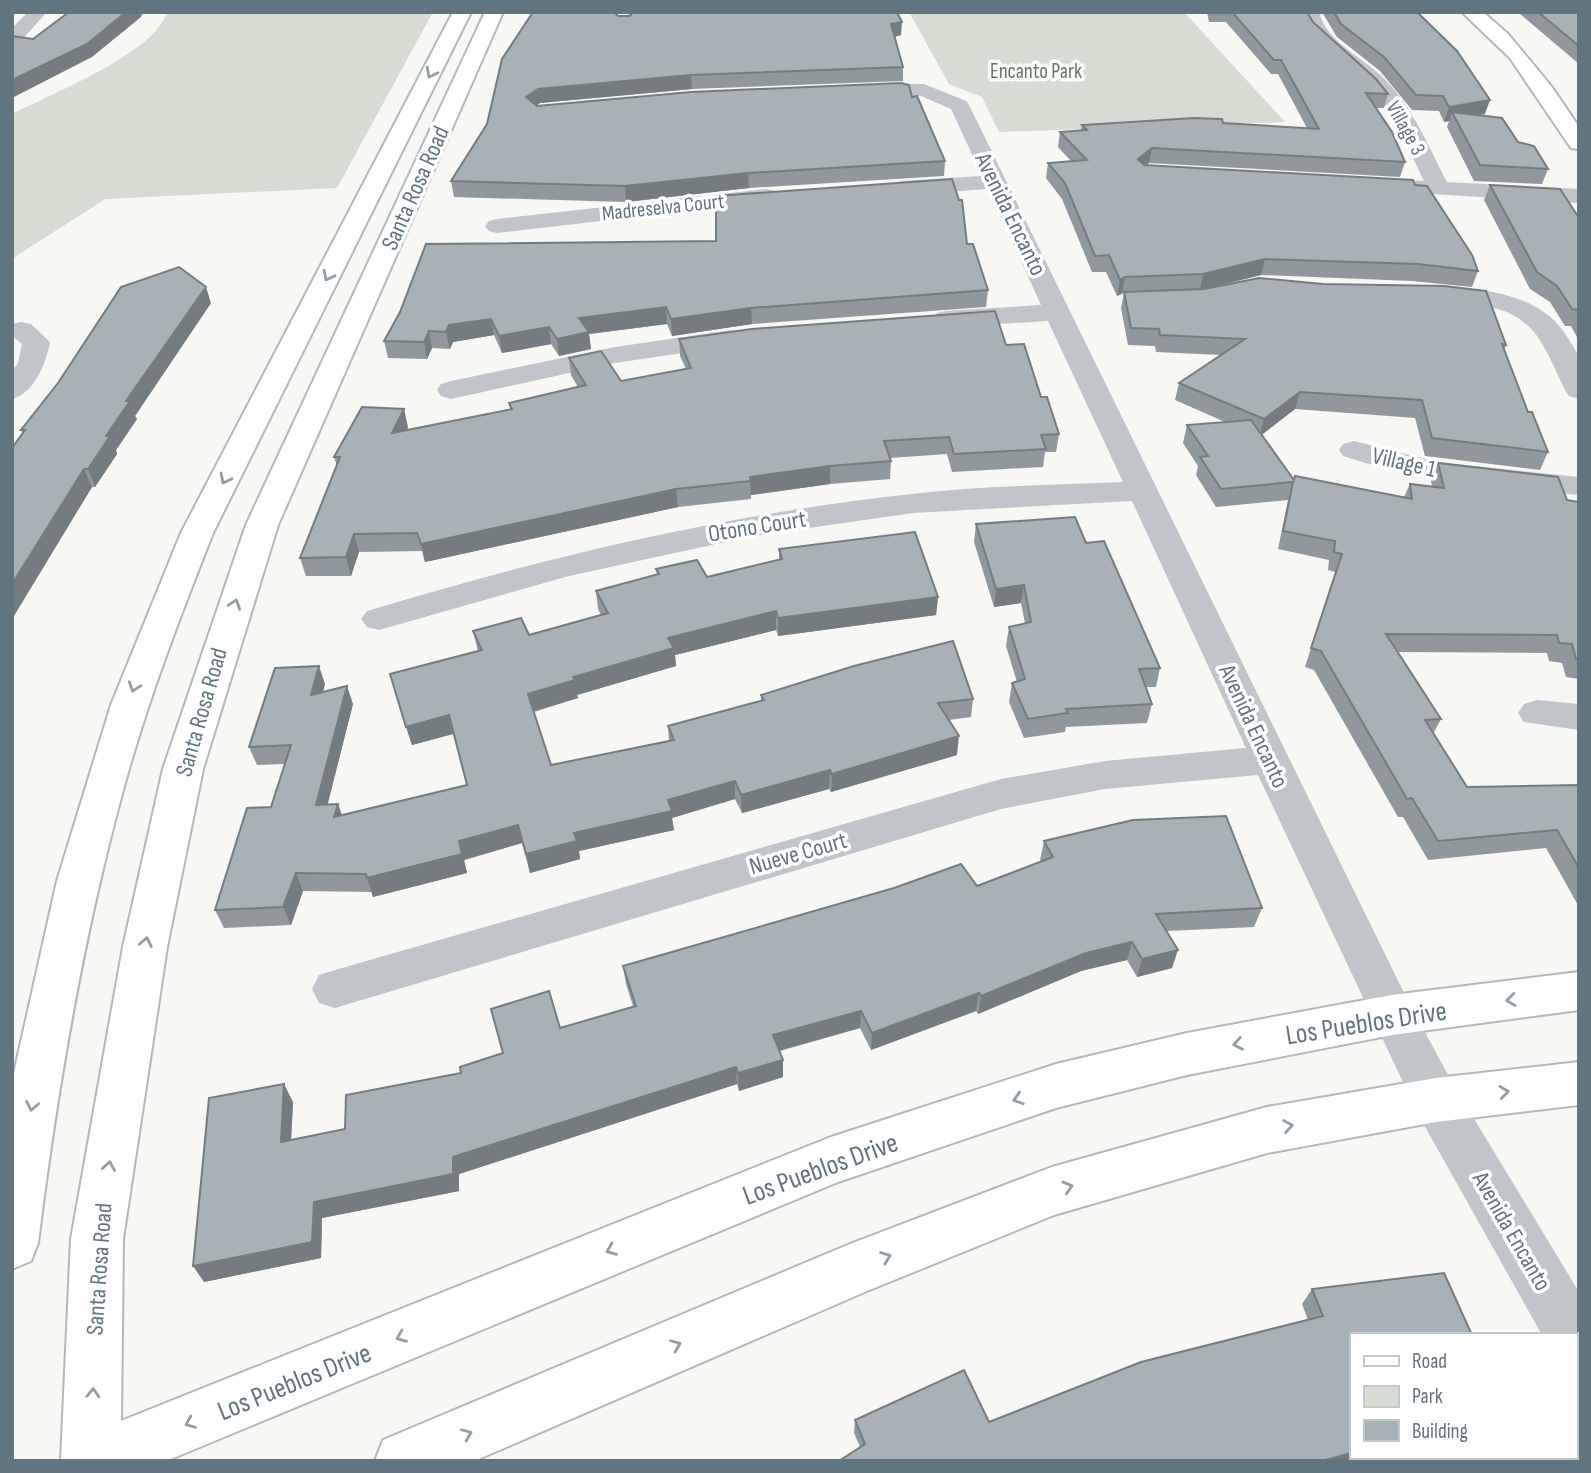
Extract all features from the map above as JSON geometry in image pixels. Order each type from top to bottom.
[{"type":"main road","name":"Santa Rosa Road","points":[[12,1243],[26,1135],[62,950],[105,779],[153,634],[197,533],[462,12]]},
{"type":"main road","name":"Santa Rosa Road","points":[[93,1461],[97,1239],[145,947],[183,769],[262,525],[494,12]]},
{"type":"main road","points":[[1471,12],[1496,33],[1569,116],[1579,144]]},
{"type":"main road","name":"Los Pueblos Drive","points":[[93,1461],[831,1161],[1056,1086],[1187,1054],[1392,1015],[1579,991]]},
{"type":"main road","points":[[404,1461],[850,1271],[1052,1191],[1267,1130],[1436,1100],[1579,1083]]},
{"type":"street","points":[[12,39],[38,12]]},
{"type":"street","name":"Village 3","points":[[1311,13],[1314,27],[1385,91],[1404,119],[1439,188]]},
{"type":"street","name":"Avenida Encanto","points":[[835,91],[924,90],[959,105],[1145,491],[1269,760],[1392,1015],[1436,1100],[1572,1333]]},
{"type":"street","points":[[872,189],[996,183]]},
{"type":"street","name":"Village 3","points":[[1356,184],[1579,196]]},
{"type":"street","name":"Madreselva Court","points":[[497,226],[651,207],[789,194]]},
{"type":"street","points":[[1412,295],[1486,298],[1526,311],[1553,335],[1579,390]]},
{"type":"street","points":[[922,321],[1059,312]]},
{"type":"street","points":[[12,390],[32,364],[36,342],[21,330]]},
{"type":"street","points":[[451,390],[615,355],[752,335]]},
{"type":"street","name":"Village 1","points":[[1354,450],[1401,465],[1435,471],[1579,486]]},
{"type":"street","name":"Otono Court","points":[[379,619],[522,577],[681,538],[910,504],[993,497],[1145,491]]},
{"type":"street","points":[[1538,713],[1579,717]]},
{"type":"street","name":"Nueve Court","points":[[335,989],[1002,794],[1105,775],[1269,760]]},
{"type":"green space","points":[[167,12],[433,12],[337,188],[105,199],[12,259],[12,114],[123,57],[159,27]]},
{"type":"green space","name":"Encanto Park","points":[[909,12],[1184,12],[1285,122],[999,132],[982,97],[949,84]]},
{"type":"building","points":[[69,12],[126,12],[87,44],[12,80],[12,36],[33,39]]},
{"type":"building","points":[[533,12],[614,12],[618,16],[630,16],[633,12],[897,12],[902,22],[891,24],[903,67],[691,75],[538,89],[526,97],[537,106],[691,92],[901,83],[909,85],[912,97],[917,96],[945,161],[748,173],[625,186],[451,181],[487,124],[502,59]]},
{"type":"building","points":[[1232,12],[1307,12],[1313,22],[1376,79],[1388,94],[1366,93],[1392,132],[1405,162],[1152,148],[1138,159],[1144,165],[1413,180],[1415,185],[1427,186],[1472,255],[1478,271],[1418,264],[1265,259],[1203,274],[1125,277],[1120,280],[1109,255],[1095,256],[1065,183],[1048,163],[1087,160],[1060,132],[1087,130],[1082,125],[1194,118],[1222,119],[1223,123],[1319,129],[1281,60],[1274,60]]},
{"type":"building","points":[[1334,12],[1417,12],[1457,51],[1490,100],[1449,107],[1443,96],[1416,95],[1384,57],[1341,24]]},
{"type":"building","points":[[1538,12],[1579,12],[1579,46]]},
{"type":"building","points":[[1452,112],[1502,118],[1518,142],[1534,146],[1548,169],[1480,165]]},
{"type":"building","points":[[952,179],[959,200],[962,200],[967,244],[973,244],[988,290],[751,308],[671,319],[666,307],[579,318],[589,332],[557,339],[549,327],[499,336],[491,319],[449,325],[446,332],[429,331],[424,342],[384,341],[400,312],[426,244],[716,241],[716,196]]},
{"type":"building","points":[[1490,185],[1560,189],[1579,218],[1579,310],[1572,309],[1557,286],[1537,272]]},
{"type":"building","points":[[179,267],[206,287],[126,401],[130,401],[106,436],[110,436],[88,469],[84,469],[12,584],[12,448],[25,430],[21,430],[58,383],[121,287]]},
{"type":"building","points":[[1259,278],[1323,284],[1444,286],[1486,291],[1506,345],[1502,344],[1528,412],[1532,412],[1548,452],[1432,438],[1422,400],[1300,392],[1264,419],[1179,383],[1245,339],[1160,335],[1159,329],[1131,328],[1124,292],[1204,289]]},
{"type":"building","points":[[995,311],[1006,345],[1024,344],[1041,397],[1047,397],[1059,434],[1041,435],[1046,449],[954,454],[949,437],[884,441],[891,461],[830,466],[750,477],[751,481],[676,489],[421,544],[417,533],[354,534],[346,557],[300,558],[340,457],[334,457],[362,407],[404,409],[392,433],[512,409],[509,403],[586,385],[569,358],[601,351],[621,381],[691,368],[679,339],[752,329]]},
{"type":"building","points":[[1251,420],[1294,480],[1295,476],[1412,499],[1410,484],[1444,488],[1438,463],[1558,477],[1567,500],[1579,502],[1579,659],[1576,659],[1572,644],[1559,643],[1557,635],[1386,634],[1441,719],[1425,720],[1467,787],[1579,785],[1579,868],[1557,830],[1438,841],[1412,798],[1407,799],[1321,651],[1311,648],[1342,554],[1334,552],[1335,541],[1283,531],[1293,482],[1221,489],[1200,457],[1208,456],[1187,425]]},
{"type":"building","points":[[1075,517],[1086,543],[1104,541],[1160,668],[1139,669],[1152,704],[1066,709],[1068,713],[1028,719],[1012,683],[1025,679],[1009,627],[1031,622],[1024,585],[996,589],[976,524]]},
{"type":"building","points":[[915,532],[938,597],[778,618],[776,611],[668,638],[674,648],[573,677],[575,680],[528,694],[551,765],[674,740],[668,726],[764,700],[761,695],[854,666],[953,641],[973,699],[938,703],[959,736],[832,774],[830,770],[741,795],[735,781],[668,800],[672,811],[574,833],[577,841],[526,854],[518,825],[459,841],[462,854],[367,878],[366,874],[296,873],[283,907],[215,910],[247,808],[271,807],[291,745],[249,747],[275,668],[319,666],[311,695],[347,686],[316,805],[338,804],[334,817],[467,785],[449,715],[406,727],[390,674],[482,650],[473,631],[521,618],[529,635],[608,613],[596,591],[659,574],[656,569],[697,560],[707,577],[782,559],[779,549]]},
{"type":"building","points":[[1226,816],[1262,908],[1156,914],[1178,950],[1142,959],[1132,942],[1086,953],[981,996],[979,993],[872,1033],[861,1011],[773,1035],[783,1060],[738,1073],[736,1067],[453,1157],[453,1174],[314,1202],[312,1242],[193,1266],[209,1098],[284,1084],[281,1142],[345,1129],[346,1095],[461,1073],[460,1067],[503,1053],[491,1009],[549,991],[560,1028],[636,1006],[623,966],[894,888],[961,864],[977,886],[1053,857],[1044,841],[1133,820]]},
{"type":"building","points":[[1444,1273],[1471,1333],[1350,1333],[1350,1453],[1322,1461],[839,1461],[865,1444],[855,1420],[964,1370],[989,1422],[1141,1362],[1323,1316],[1312,1289]]}]
